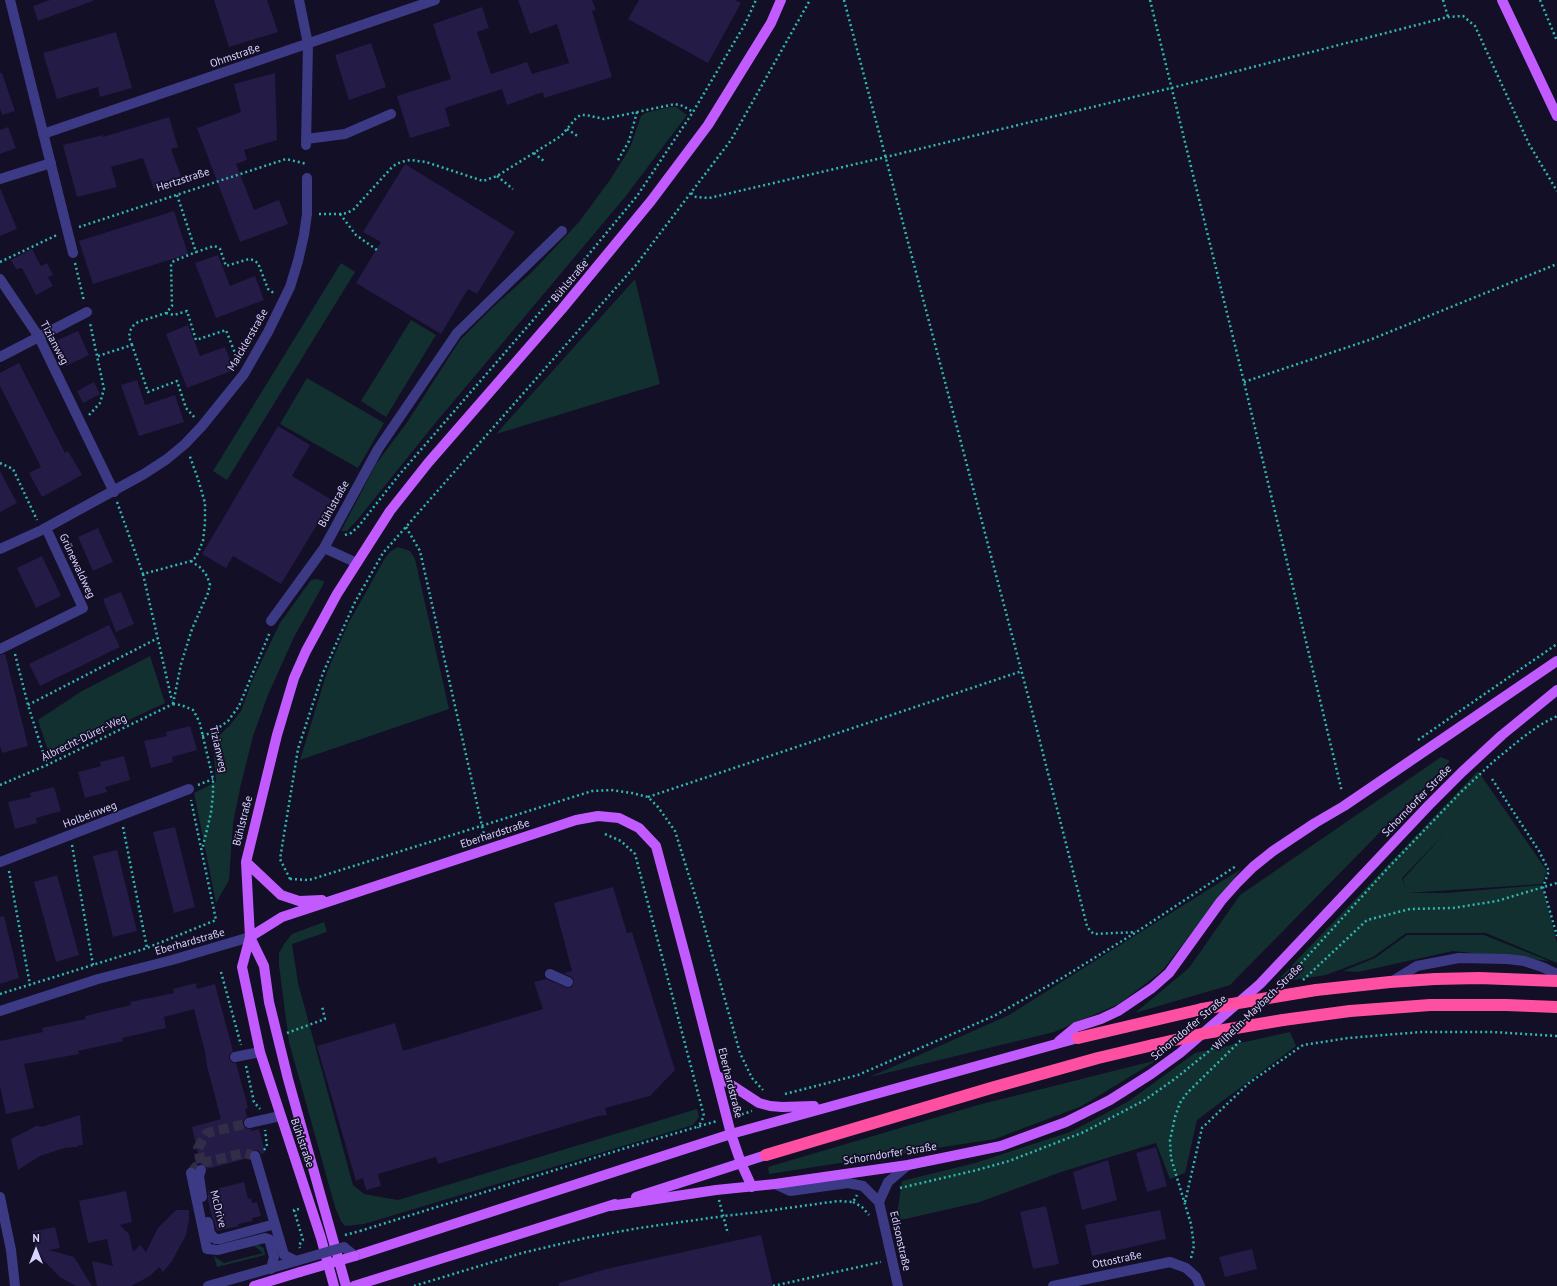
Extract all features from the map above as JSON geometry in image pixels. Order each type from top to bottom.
[{"type":"highway","points":[[1078,1038],[1202,1009],[1316,990],[1390,982],[1479,978],[1557,981]]},
{"type":"highway","points":[[766,1155],[991,1088],[1098,1058],[1206,1033],[1283,1020],[1350,1011],[1430,1005],[1469,1004],[1557,1007]]},
{"type":"main road","name":"Bühlstraße","points":[[334,1286],[321,1238],[260,1052],[242,967],[250,936],[246,862],[277,735],[294,678],[306,651],[337,594],[390,511],[428,463],[562,309],[684,159],[708,125],[771,23],[781,0]]},
{"type":"main road","points":[[1502,0],[1557,116]]},
{"type":"main road","points":[[1055,1044],[1076,1027],[1101,1019],[1118,1011],[1152,988],[1169,973],[1221,901],[1253,867],[1314,823],[1344,806],[1557,661]]},
{"type":"main road","name":"Schorndorfer Straße","points":[[610,1206],[716,1190],[775,1184],[908,1165],[1001,1146],[1066,1122],[1110,1100],[1151,1074],[1180,1053],[1260,984],[1429,804],[1484,751],[1557,690]]},
{"type":"main road","name":"Eberhardstraße","points":[[250,936],[282,917],[576,820],[598,816],[619,818],[639,828],[656,846],[730,1134],[752,1186]]},
{"type":"main road","points":[[246,862],[281,895],[299,901],[332,900]]},
{"type":"main road","name":"Bühlstraße","points":[[250,936],[264,966],[269,1002],[286,1072],[346,1286]]},
{"type":"main road","points":[[254,1286],[355,1256],[730,1134],[1078,1038]]},
{"type":"main road","points":[[716,1075],[759,1103],[770,1106],[782,1108],[830,1106]]},
{"type":"main road","points":[[354,1286],[610,1206],[766,1155]]},
{"type":"street","points":[[10,0],[43,134],[62,203],[73,253]]},
{"type":"street","points":[[299,0],[308,44],[306,142],[345,134],[391,114]]},
{"type":"street","name":"Ohmstraße","points":[[43,134],[435,0]]},
{"type":"street","points":[[0,178],[51,163]]},
{"type":"street","name":"Maicklerstraße","points":[[0,549],[44,529],[114,492],[167,459],[186,444],[202,426],[244,374],[285,298],[298,261],[306,214],[307,178]]},
{"type":"street","name":"Bühlstraße","points":[[271,626],[327,550],[378,449],[457,333],[562,231]]},
{"type":"street","name":"Tizianweg","points":[[0,278],[39,338],[114,492]]},
{"type":"street","points":[[0,357],[87,312]]},
{"type":"street","name":"Grünewaldweg","points":[[0,649],[13,644],[83,608],[44,529]]},
{"type":"street","points":[[327,550],[357,563]]},
{"type":"street","name":"Holbeinweg","points":[[3,861],[189,789]]},
{"type":"street","name":"Eberhardstraße","points":[[0,1011],[98,979],[172,960],[250,936]]},
{"type":"street","points":[[1390,982],[1417,966],[1459,958],[1507,959],[1542,967],[1557,974]]},
{"type":"street","points":[[550,974],[568,982]]},
{"type":"street","points":[[235,1058],[260,1052]]},
{"type":"street","points":[[249,1123],[280,1116]]},
{"type":"street","points":[[255,1156],[284,1255],[296,1261]]},
{"type":"street","name":"Edisonstraße","points":[[879,1202],[888,1182],[908,1165]]},
{"type":"street","name":"McDrive","points":[[271,1269],[274,1257],[269,1238],[218,1250],[207,1249],[196,1172],[199,1176],[210,1233],[215,1238],[275,1224]]},
{"type":"street","points":[[775,1184],[790,1191],[848,1183],[863,1186]]},
{"type":"street","name":"Edisonstraße","points":[[863,1186],[879,1202],[898,1286]]},
{"type":"street","points":[[0,1197],[11,1250],[15,1286]]},
{"type":"street","points":[[208,1286],[344,1247],[355,1256]]},
{"type":"street","name":"Ottostraße","points":[[1053,1286],[1163,1262],[1175,1263],[1186,1268]]},
{"type":"street","points":[[1186,1268],[1196,1277],[1200,1286]]},
{"type":"path","points":[[327,550],[340,536],[352,533],[358,527],[399,475],[560,289],[637,196],[693,112],[745,24],[756,0]]},
{"type":"path","points":[[765,1092],[752,1078],[740,1053],[700,911],[675,831],[658,807],[648,797],[611,790],[592,791],[309,880],[290,878],[280,859],[298,749],[323,673],[355,602],[383,553],[636,265],[731,140],[810,0]]},
{"type":"path","points":[[779,1094],[790,1093],[858,1075],[994,1016],[1062,978],[1138,932],[1094,934],[1087,926],[1022,671],[844,0]]},
{"type":"path","points":[[1150,0],[1244,382],[1342,792]]},
{"type":"path","points":[[1442,0],[1448,17]]},
{"type":"path","points":[[1540,0],[1557,42]]},
{"type":"path","points":[[691,193],[696,197],[709,198],[1171,88],[1448,17],[1463,16],[1475,26],[1529,144],[1557,191]]},
{"type":"path","points":[[306,214],[347,213],[354,209],[393,166],[410,160],[426,162],[483,181],[497,176],[561,136],[581,114],[604,119],[669,104],[683,106],[693,112]]},
{"type":"path","points":[[618,160],[629,141],[637,112]]},
{"type":"path","points":[[567,129],[579,136]]},
{"type":"path","points":[[306,142],[307,178]]},
{"type":"path","points":[[534,154],[545,162]]},
{"type":"path","name":"Hertzstraße","points":[[0,262],[68,230],[286,159],[307,164]]},
{"type":"path","points":[[497,176],[513,189]]},
{"type":"path","points":[[176,195],[196,252]]},
{"type":"path","points":[[340,214],[356,235],[377,250]]},
{"type":"path","points":[[202,426],[186,408],[176,382],[148,392],[129,337],[133,326],[138,322],[166,313],[172,306],[171,264],[174,261],[214,246],[220,249],[226,266],[249,259],[258,263],[268,289],[285,298]]},
{"type":"path","points":[[73,253],[104,381],[103,396],[100,403],[81,423]]},
{"type":"path","points":[[1244,382],[1372,339],[1557,264]]},
{"type":"path","points":[[166,313],[174,315],[187,311],[196,340],[226,330],[244,374]]},
{"type":"path","points":[[98,356],[132,345]]},
{"type":"path","points":[[143,574],[191,561],[196,557],[203,540],[205,523],[204,503],[198,479],[186,444]]},
{"type":"path","points":[[0,463],[13,469],[44,529]]},
{"type":"path","points":[[114,492],[143,574],[173,704]]},
{"type":"path","points":[[406,526],[420,551],[481,826],[488,849]]},
{"type":"path","points":[[173,704],[181,664],[192,629],[210,585],[204,572],[191,561]]},
{"type":"path","points":[[202,736],[211,733],[228,721],[239,706],[271,626]]},
{"type":"path","points":[[28,705],[158,638]]},
{"type":"path","points":[[13,644],[28,705],[47,765]]},
{"type":"path","points":[[648,797],[1022,671]]},
{"type":"path","name":"Tizianweg","points":[[173,704],[181,705],[193,710],[200,724],[212,779],[213,794],[211,813],[202,852]]},
{"type":"path","name":"Albrecht-Dürer-Weg","points":[[0,785],[47,765],[173,704]]},
{"type":"path","points":[[1283,983],[1460,792],[1522,738],[1540,725],[1557,716]]},
{"type":"path","points":[[1492,779],[1539,852],[1549,871],[1543,888],[1557,936]]},
{"type":"path","name":"Tizianweg","points":[[147,948],[216,920],[189,789]]},
{"type":"path","name":"Eberhardstraße","points":[[121,816],[147,948]]},
{"type":"path","points":[[360,1230],[697,1127],[704,1116],[635,854],[621,841],[605,834]]},
{"type":"path","points":[[70,835],[93,965]]},
{"type":"path","points":[[3,861],[30,985]]},
{"type":"path","name":"Wilhelm-Maybach-Straße","points":[[1303,980],[1367,920],[1410,909],[1452,908],[1496,901],[1557,883]]},
{"type":"path","points":[[0,994],[147,948]]},
{"type":"path","points":[[285,1034],[325,1019],[322,1006]]},
{"type":"path","points":[[1184,1204],[1202,1128],[1249,1083],[1303,1045],[1348,1038],[1421,1032],[1493,1032],[1557,1036]]},
{"type":"path","name":"Wilhelm-Maybach-Straße","points":[[1186,1268],[1191,1260],[1194,1246],[1191,1224],[1171,1158],[1170,1140],[1175,1117],[1180,1103],[1187,1093],[1242,1039]]},
{"type":"path","points":[[264,1150],[267,1146],[265,1128]]},
{"type":"path","points":[[414,1286],[522,1253],[590,1237],[638,1228],[724,1216],[838,1201],[852,1202],[863,1186]]},
{"type":"path","points":[[299,1209],[294,1210],[303,1240],[299,1245],[300,1249]]},
{"type":"path","points":[[724,1216],[728,1234]]},
{"type":"path","points":[[773,1286],[876,1263]]},
{"type":"green space","points":[[676,107],[687,115],[625,197],[432,427],[358,519],[347,531],[341,531],[376,464],[408,421],[460,340],[493,307],[532,272],[579,222],[610,180],[625,156],[631,145],[641,116],[645,113]]},
{"type":"green space","points":[[341,263],[355,272],[227,480],[213,471]]},
{"type":"green space","points":[[635,279],[660,384],[496,434]]},
{"type":"green space","points":[[411,320],[436,335],[386,417],[361,401]]},
{"type":"green space","points":[[307,378],[384,423],[358,468],[280,424]]},
{"type":"green space","points":[[398,547],[410,551],[415,559],[449,709],[300,760],[327,672],[348,624],[385,558],[391,551]]},
{"type":"green space","points":[[317,579],[324,581],[323,585],[294,637],[268,695],[253,736],[233,823],[229,880],[216,903],[194,793],[216,782],[213,742],[230,725],[241,711],[252,681],[280,623],[311,580]]},
{"type":"green space","points":[[150,656],[165,703],[97,735],[51,760],[38,720],[82,691]]},
{"type":"green space","points":[[1441,757],[1450,761],[1230,985],[1135,1013],[1189,968],[1240,895]]},
{"type":"green space","points":[[1478,771],[1547,871],[1542,884],[1407,893],[1446,893],[1542,885],[1557,943],[1557,963],[1486,933],[1406,933],[1373,957],[1326,975],[1275,983]],"holes":[[[1446,832],[1403,879],[1407,893],[1402,878]]]},
{"type":"green space","points":[[1241,869],[1162,971],[1119,1004],[1054,1032],[870,1077],[1009,1015]]},
{"type":"green space","points":[[324,922],[327,932],[292,944],[298,983],[353,1185],[364,1194],[398,1200],[697,1109],[699,1117],[693,1125],[364,1224],[345,1226],[341,1221],[335,1207],[289,1042],[279,965],[279,953],[292,934]]},
{"type":"green space","points":[[1407,935],[1484,935],[1549,961],[1453,951],[1358,972],[1343,971],[1375,958]]},
{"type":"green space","points":[[1290,1032],[1296,1046],[1197,1120],[1185,1173],[1170,1179],[1156,1143],[1061,1172],[980,1202],[896,1221],[902,1181],[975,1163],[1070,1132],[1129,1101],[1195,1053]]},
{"type":"green space","points":[[1157,1060],[1082,1106],[995,1139],[769,1174],[768,1167],[978,1105]]},
{"type":"green space","points":[[258,1245],[264,1248],[265,1255],[217,1267],[214,1256],[224,1263],[263,1253],[254,1246]]},
{"type":"building","points":[[50,0],[93,1],[38,21],[33,6]]},
{"type":"building","points":[[214,0],[267,0],[278,32],[229,47]]},
{"type":"building","points":[[518,0],[592,0],[596,10],[592,11],[612,77],[544,98],[543,92],[507,105],[502,89],[445,108],[450,126],[410,138],[397,96],[451,79],[433,24],[482,7],[489,28],[477,32],[491,74],[527,62],[532,74],[569,63],[557,24],[530,34]]},
{"type":"building","points":[[639,0],[735,0],[741,3],[708,63],[628,19]]},
{"type":"building","points":[[116,32],[132,88],[100,97],[98,87],[57,99],[43,53]]},
{"type":"building","points":[[371,43],[386,87],[349,100],[335,55]]},
{"type":"building","points":[[0,73],[2,73],[15,111],[2,115],[0,108]]},
{"type":"building","points":[[275,73],[277,140],[244,150],[247,160],[236,164],[254,210],[279,200],[288,224],[240,242],[197,128],[241,112],[234,84]]},
{"type":"building","points":[[169,117],[178,147],[171,149],[182,179],[154,189],[143,158],[111,167],[117,187],[77,197],[63,145],[103,135],[103,137]]},
{"type":"building","points":[[8,127],[16,148],[0,154],[0,130]]},
{"type":"building","points":[[405,164],[515,232],[477,294],[468,289],[441,334],[356,283],[381,242],[363,232]]},
{"type":"building","points":[[0,188],[17,229],[0,236]]},
{"type":"building","points":[[174,211],[188,254],[93,284],[79,241]]},
{"type":"building","points":[[32,249],[41,266],[47,263],[53,275],[48,277],[53,286],[36,295],[22,268],[16,269],[11,260]]},
{"type":"building","points":[[218,255],[230,286],[255,276],[264,300],[216,318],[195,263]]},
{"type":"building","points":[[188,325],[200,356],[225,347],[234,370],[187,388],[166,334]]},
{"type":"building","points":[[78,331],[89,355],[66,366],[55,341]]},
{"type":"building","points":[[19,363],[65,453],[68,451],[82,475],[42,497],[29,473],[41,467],[0,386],[0,373]]},
{"type":"building","points":[[137,380],[145,405],[175,395],[184,422],[139,436],[121,385]]},
{"type":"building","points":[[94,382],[100,394],[83,403],[77,391]]},
{"type":"building","points":[[278,426],[310,445],[292,476],[332,500],[281,584],[233,556],[226,568],[202,554]]},
{"type":"building","points":[[0,471],[17,503],[0,512]]},
{"type":"building","points":[[98,528],[113,562],[93,571],[78,537]]},
{"type":"building","points":[[42,556],[61,596],[36,608],[17,568]]},
{"type":"building","points":[[121,592],[134,624],[116,632],[103,599]]},
{"type":"building","points":[[109,625],[120,647],[40,686],[29,664]]},
{"type":"building","points":[[5,654],[28,746],[2,753],[0,746],[0,655]]},
{"type":"building","points":[[190,726],[197,750],[172,757],[173,762],[151,768],[144,741],[167,736],[166,732]]},
{"type":"building","points":[[124,756],[130,780],[105,787],[107,792],[85,798],[78,772],[101,766],[100,762]]},
{"type":"building","points":[[54,787],[61,811],[36,818],[37,823],[15,829],[8,802],[31,797],[30,793]]},
{"type":"building","points":[[175,827],[195,907],[174,913],[153,832]]},
{"type":"building","points":[[117,850],[137,931],[113,937],[93,856]]},
{"type":"building","points":[[57,875],[79,955],[56,962],[34,882]]},
{"type":"building","points":[[613,887],[627,933],[632,932],[675,1070],[650,1096],[605,1108],[607,1115],[598,1116],[438,1164],[436,1157],[378,1174],[381,1186],[366,1190],[363,1178],[356,1181],[317,1046],[395,1023],[403,1051],[543,1009],[534,982],[546,979],[568,988],[572,987],[574,982],[573,978],[564,973],[572,971],[554,903]]},
{"type":"building","points":[[4,916],[19,978],[0,984],[0,917]]},
{"type":"building","points":[[196,983],[197,989],[215,984],[233,1051],[229,1055],[229,1059],[233,1063],[236,1063],[248,1108],[245,1109],[247,1117],[243,1121],[243,1125],[247,1129],[251,1129],[251,1131],[259,1129],[265,1153],[261,1154],[259,1151],[254,1150],[250,1152],[249,1158],[207,1169],[206,1165],[200,1164],[192,1127],[221,1119],[194,1009],[164,1017],[166,1028],[122,1038],[123,1041],[78,1051],[79,1054],[24,1064],[34,1108],[6,1114],[0,1086],[0,1041],[43,1032],[42,1028],[86,1019],[85,1016],[131,1005],[130,1002],[174,993],[173,989]]},
{"type":"building","points":[[80,1115],[83,1145],[64,1148],[40,1156],[18,1170],[11,1139],[38,1125],[38,1127],[41,1127]]},
{"type":"building","points":[[1156,1147],[1167,1186],[1147,1192],[1136,1153]]},
{"type":"building","points":[[1108,1160],[1117,1200],[1082,1210],[1073,1172]]},
{"type":"building","points":[[244,1182],[248,1199],[251,1198],[252,1203],[257,1202],[261,1216],[252,1218],[253,1221],[238,1224],[239,1226],[217,1231],[208,1200],[208,1191]]},
{"type":"building","points":[[126,1191],[132,1222],[120,1225],[129,1234],[133,1252],[140,1245],[146,1252],[158,1228],[176,1210],[189,1210],[186,1235],[172,1261],[163,1272],[159,1267],[150,1276],[131,1286],[97,1286],[92,1261],[113,1266],[107,1239],[88,1243],[79,1201]]},
{"type":"building","points":[[1046,1206],[1059,1264],[1033,1269],[1020,1212]]},
{"type":"building","points":[[1160,1210],[1166,1239],[1092,1256],[1085,1225]]},
{"type":"building","points":[[55,1227],[60,1248],[49,1250],[74,1257],[92,1286],[76,1286],[60,1277],[44,1261],[36,1247],[31,1232]]},
{"type":"building","points":[[761,1235],[773,1286],[559,1286],[559,1283],[606,1269]]},
{"type":"building","points":[[1252,1249],[1257,1269],[1225,1277],[1219,1257]]},
{"type":"tunnel","points":[[201,1163],[198,1148],[207,1133],[249,1123]]},
{"type":"tunnel","points":[[191,1173],[201,1163],[245,1153],[255,1156]]}]
